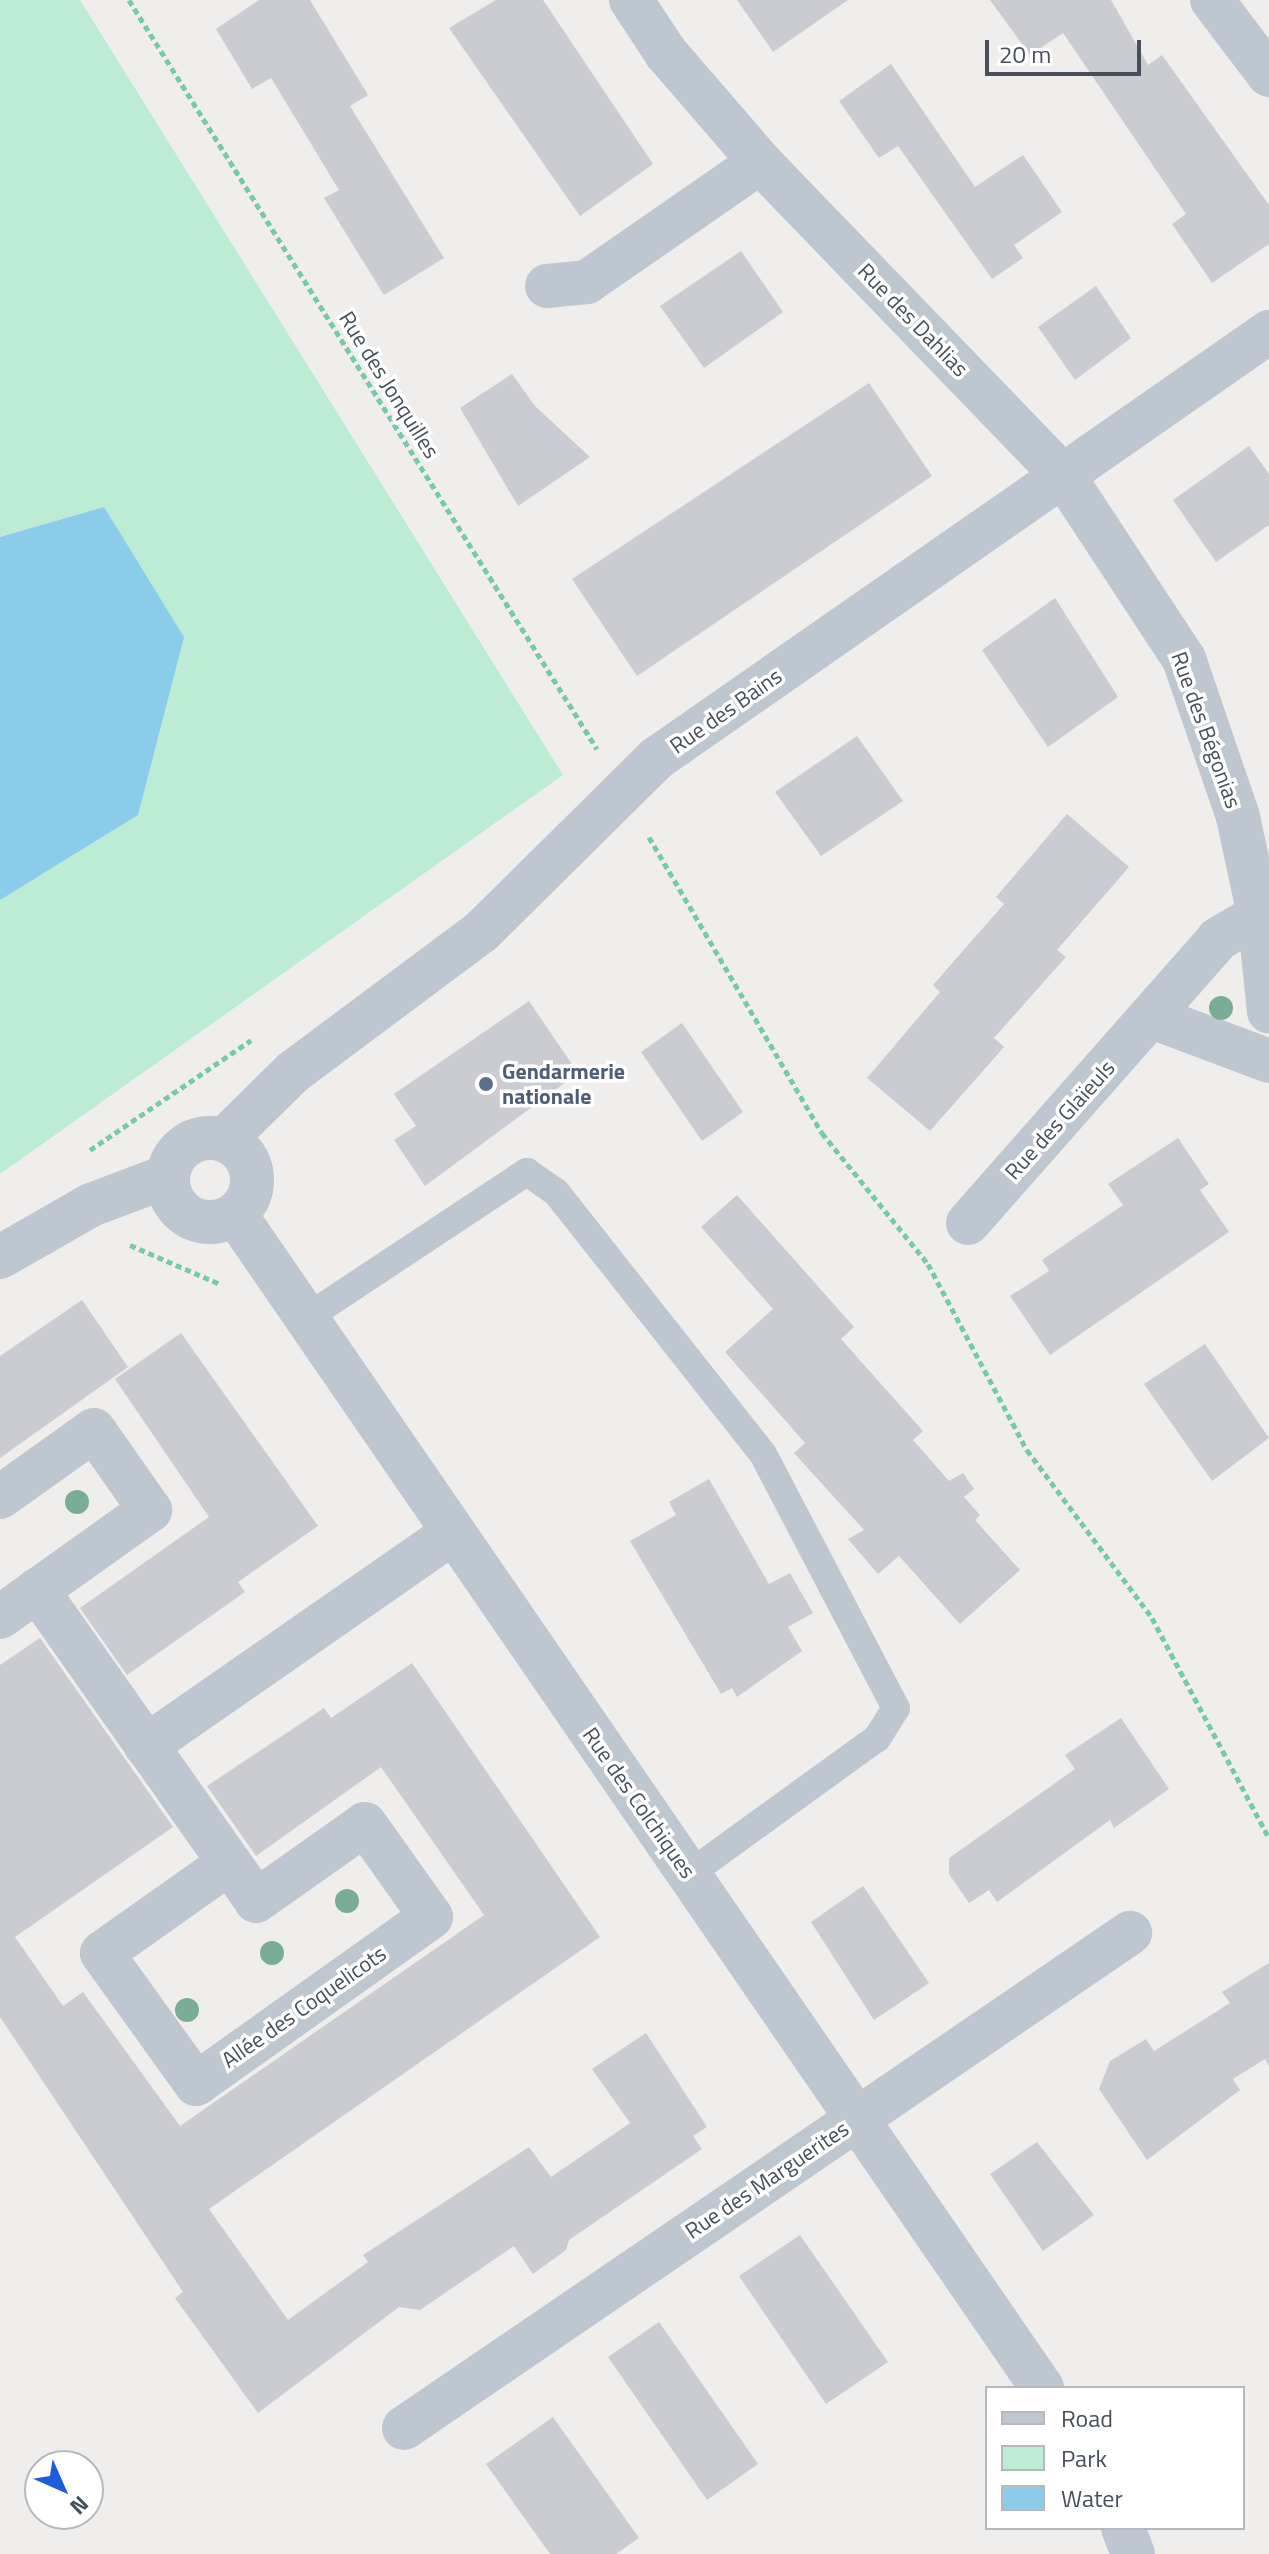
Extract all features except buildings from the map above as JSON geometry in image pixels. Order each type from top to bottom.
[{"type":"street","name":"Rue des Dahlias","points":[[631,0],[666,53],[760,162],[1065,478]]},
{"type":"street","points":[[1212,0],[1269,75]]},
{"type":"street","points":[[547,286],[587,282],[760,162]]},
{"type":"street","name":"Rue des Bains","points":[[225,1139],[293,1072],[481,932],[621,787],[1269,332]]},
{"type":"street","name":"Rue des Bégonias","points":[[1065,478],[1184,659],[1238,817],[1259,915],[1269,1011]]},
{"type":"street","name":"Rue des Glaïeuls","points":[[968,1223],[1218,939],[1259,915]]},
{"type":"street","points":[[1152,1017],[1269,1061]]},
{"type":"street","points":[[0,1257],[91,1205],[168,1176],[193,1140],[225,1139],[242,1151],[253,1179],[237,1217],[199,1221],[181,1210],[168,1176]]},
{"type":"street","name":"Rue des Colchiques","points":[[237,1217],[688,1875],[860,2117],[1041,2386]]},
{"type":"street","points":[[0,1497],[94,1430],[150,1510],[0,1617]]},
{"type":"street","points":[[146,1746],[453,1533]]},
{"type":"street","name":"Allée des Coquelicots","points":[[37,1590],[256,1901],[365,1824],[431,1917],[196,2084],[102,1953],[229,1863]]},
{"type":"street","name":"Rue des Marguerites","points":[[404,2428],[1130,1933]]},
{"type":"street","points":[[1124,2530],[1133,2554]]},
{"type":"lane","points":[[297,1305],[527,1172],[556,1192],[763,1454],[896,1708],[877,1738],[688,1875]]},
{"type":"path","name":"Rue des Jonquilles","points":[[129,0],[621,787],[754,1028],[822,1133],[928,1264],[1027,1450],[1152,1618],[1269,1838]]},
{"type":"path","points":[[91,1205],[99,1232],[210,1277],[234,1294],[259,1303],[297,1305]]},
{"type":"green space","points":[[0,0],[80,0],[563,775],[0,1174],[0,900],[138,815],[104,507],[0,537]]},
{"type":"water","points":[[104,507],[184,637],[138,815],[0,900],[0,537]]},
{"type":"place","name":"Gendarmerie nationale","points":[[486,1084]]}]
